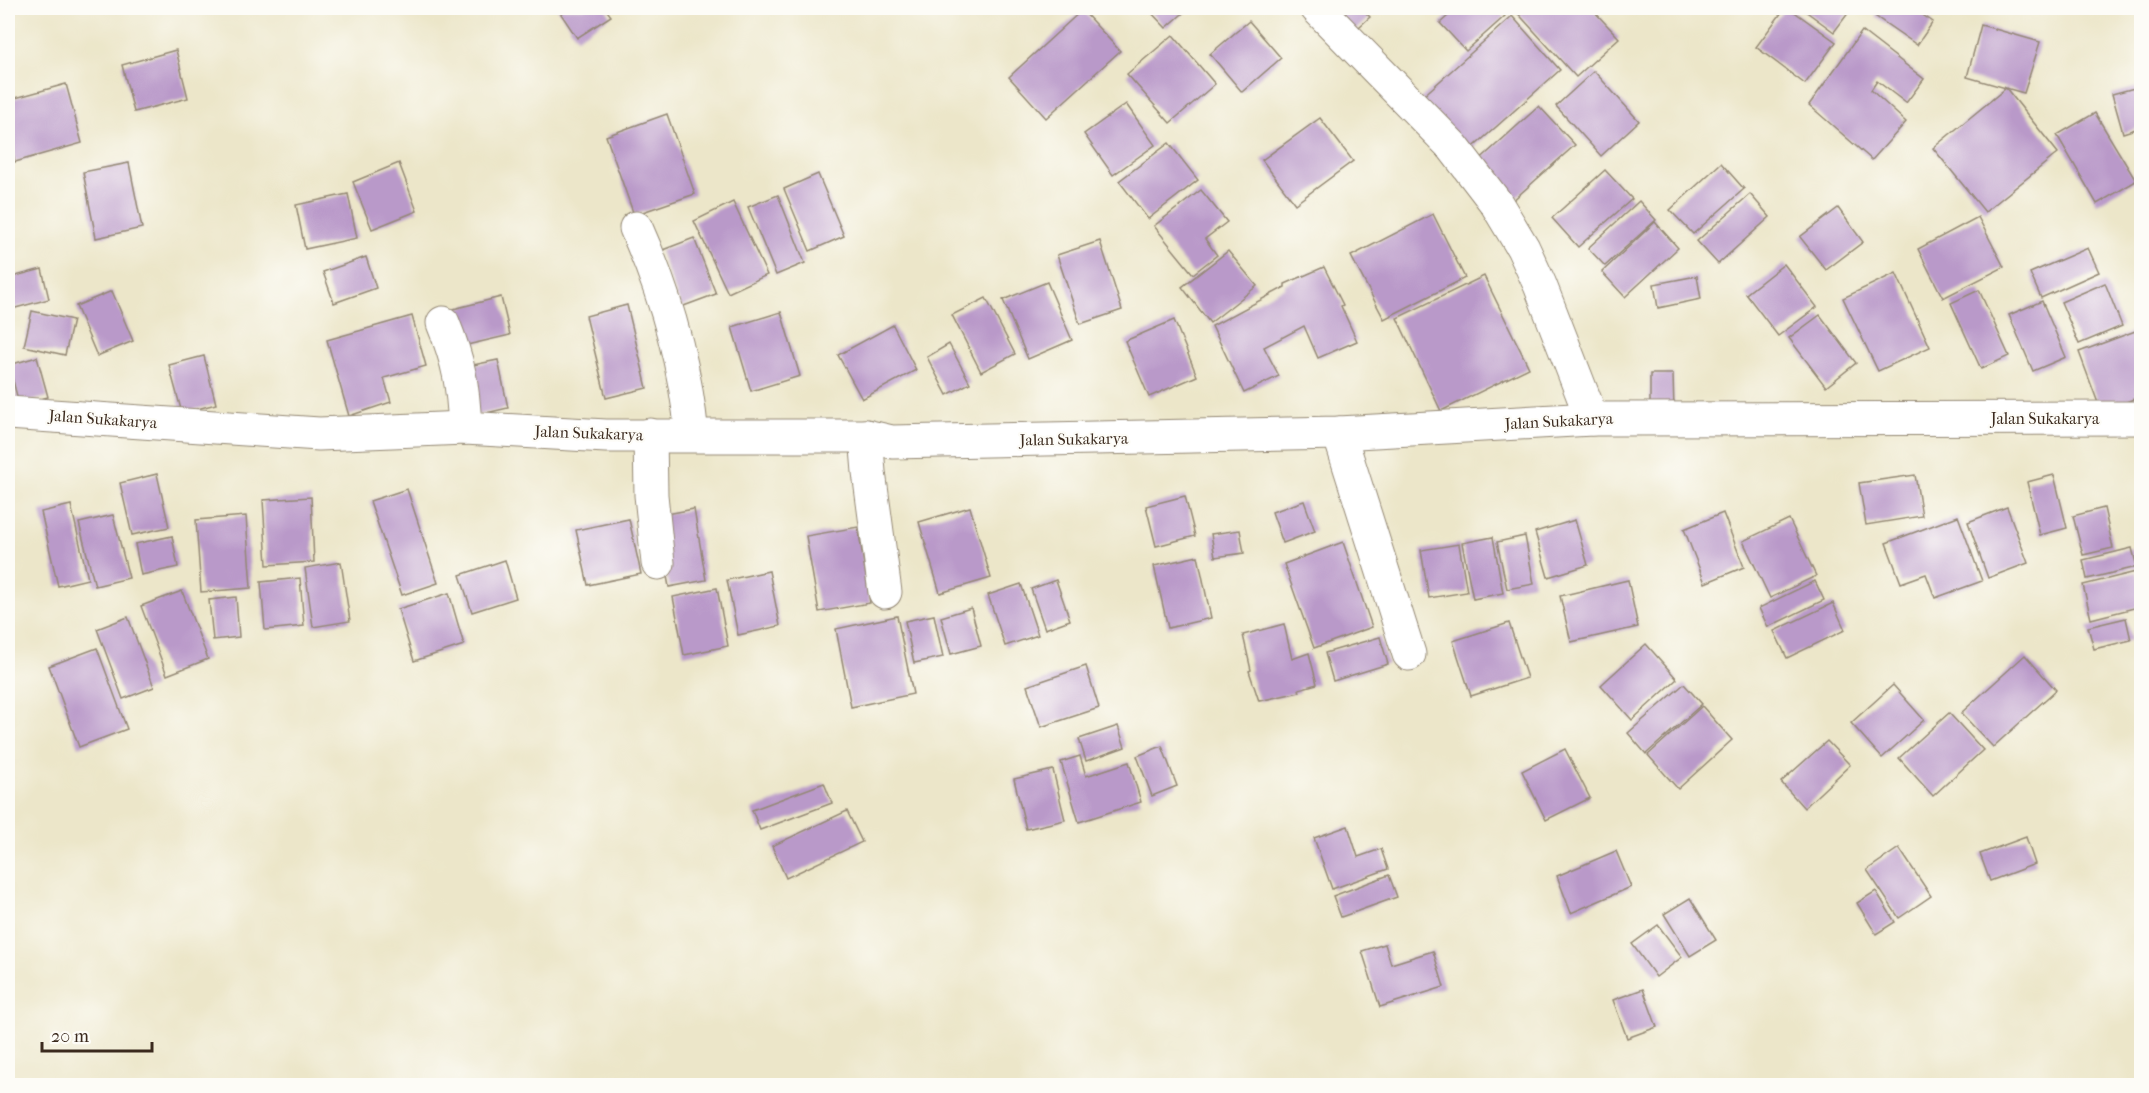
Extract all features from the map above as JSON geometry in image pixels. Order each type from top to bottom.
[{"type":"street","points":[[1317,8],[1453,147],[1496,203],[1523,248],[1540,285],[1592,419]]},
{"type":"street","points":[[636,228],[670,321],[687,391],[692,435]]},
{"type":"street","points":[[443,323],[457,360],[463,389],[465,428]]},
{"type":"street","name":"Jalan Sukakarya","points":[[8,413],[319,434],[465,428],[606,436],[692,435],[867,453],[892,442],[1339,434],[1592,419],[2142,417]]},
{"type":"street","points":[[1339,434],[1409,654]]},
{"type":"street","points":[[650,435],[651,495],[658,564]]},
{"type":"street","points":[[867,453],[885,592]]},
{"type":"building","points":[[557,8],[605,8],[611,16],[577,38]]},
{"type":"building","points":[[1147,8],[1189,8],[1166,28]]},
{"type":"building","points":[[1323,8],[1361,8],[1370,17],[1349,36]]},
{"type":"building","points":[[1457,8],[1497,8],[1505,16],[1466,51],[1440,23]]},
{"type":"building","points":[[1513,8],[1591,8],[1619,38],[1576,77]]},
{"type":"building","points":[[1785,8],[1789,8],[1836,42],[1805,84],[1756,47]]},
{"type":"building","points":[[1806,8],[1852,8],[1834,32],[1804,10]]},
{"type":"building","points":[[1881,8],[1912,8],[1933,22],[1917,45],[1875,16]]},
{"type":"building","points":[[1082,10],[1120,51],[1046,118],[1009,77]]},
{"type":"building","points":[[1512,16],[1560,70],[1468,152],[1420,99]]},
{"type":"building","points":[[1249,21],[1281,58],[1242,92],[1210,54]]},
{"type":"building","points":[[1981,25],[2040,42],[2024,93],[1967,77]]},
{"type":"building","points":[[1862,31],[1924,79],[1906,103],[1877,81],[1871,90],[1906,122],[1872,160],[1809,105]]},
{"type":"building","points":[[1173,35],[1215,84],[1170,123],[1127,74]]},
{"type":"building","points":[[176,50],[188,98],[134,112],[122,65]]},
{"type":"building","points":[[1594,71],[1639,121],[1601,156],[1556,106]]},
{"type":"building","points":[[66,84],[82,143],[15,162],[8,133],[8,100]]},
{"type":"building","points":[[2142,86],[2142,127],[2123,133],[2112,94]]},
{"type":"building","points":[[2006,88],[2058,153],[1985,212],[1933,148]]},
{"type":"building","points":[[1126,104],[1155,145],[1113,175],[1084,134]]},
{"type":"building","points":[[1539,106],[1575,145],[1511,202],[1476,163]]},
{"type":"building","points":[[2095,113],[2136,181],[2097,204],[2057,135]]},
{"type":"building","points":[[667,114],[695,194],[634,215],[606,136]]},
{"type":"building","points":[[1320,118],[1353,161],[1295,204],[1262,160]]},
{"type":"building","points":[[1169,143],[1198,180],[1148,219],[1119,181]]},
{"type":"building","points":[[129,163],[142,228],[96,238],[83,172]]},
{"type":"building","points":[[399,163],[417,211],[372,229],[353,182]]},
{"type":"building","points":[[1721,163],[1744,189],[1693,234],[1670,210]]},
{"type":"building","points":[[1605,170],[1632,199],[1578,247],[1552,218]]},
{"type":"building","points":[[818,174],[844,236],[810,251],[784,189]]},
{"type":"building","points":[[1201,190],[1227,222],[1205,239],[1217,255],[1193,274],[1154,226]]},
{"type":"building","points":[[348,194],[357,238],[305,249],[296,205]]},
{"type":"building","points":[[1750,194],[1770,217],[1718,264],[1697,241]]},
{"type":"building","points":[[778,195],[805,263],[776,275],[748,207]]},
{"type":"building","points":[[1639,201],[1656,220],[1605,266],[1588,248]]},
{"type":"building","points":[[733,202],[767,275],[728,293],[694,221]]},
{"type":"building","points":[[1838,208],[1863,242],[1826,270],[1800,237]]},
{"type":"building","points":[[1433,214],[1465,278],[1384,319],[1351,256]]},
{"type":"building","points":[[1978,217],[2004,267],[1943,298],[1918,249]]},
{"type":"building","points":[[1655,222],[1678,248],[1625,297],[1602,272]]},
{"type":"building","points":[[694,238],[716,294],[681,307],[660,251]]},
{"type":"building","points":[[1100,241],[1122,310],[1080,324],[1057,255]]},
{"type":"building","points":[[2088,248],[2099,272],[2041,298],[2030,273]]},
{"type":"building","points":[[1228,251],[1257,286],[1210,323],[1182,287]]},
{"type":"building","points":[[366,257],[376,288],[334,303],[323,272]]},
{"type":"building","points":[[1784,264],[1817,307],[1778,336],[1746,294]]},
{"type":"building","points":[[1324,267],[1343,305],[1341,306],[1357,341],[1318,358],[1304,326],[1264,347],[1279,376],[1244,393],[1212,326],[1285,287],[1285,284]]},
{"type":"building","points":[[42,269],[49,299],[8,310],[8,278]]},
{"type":"building","points":[[1896,273],[1930,347],[1878,371],[1843,298]]},
{"type":"building","points":[[1484,276],[1529,368],[1441,411],[1397,318]]},
{"type":"building","points":[[1697,276],[1701,299],[1658,308],[1654,284]]},
{"type":"building","points":[[1047,282],[1072,340],[1028,359],[1003,300]]},
{"type":"building","points":[[2105,283],[2122,326],[2079,344],[2061,302]]},
{"type":"building","points":[[1979,290],[2009,356],[1981,369],[1951,303]]},
{"type":"building","points":[[112,291],[133,341],[97,356],[76,306]]},
{"type":"building","points":[[501,297],[510,335],[454,348],[445,311]]},
{"type":"building","points":[[986,298],[1015,354],[981,372],[952,315]]},
{"type":"building","points":[[2042,301],[2066,357],[2033,371],[2009,315]]},
{"type":"building","points":[[627,305],[647,388],[606,398],[586,316]]},
{"type":"building","points":[[32,311],[73,320],[65,355],[24,346]]},
{"type":"building","points":[[781,312],[800,376],[751,391],[732,327]]},
{"type":"building","points":[[1820,315],[1856,363],[1826,387],[1789,338]]},
{"type":"building","points":[[412,316],[426,366],[384,378],[391,402],[349,416],[327,340]]},
{"type":"building","points":[[1174,320],[1197,376],[1149,397],[1125,341]]},
{"type":"building","points":[[893,325],[916,370],[862,399],[838,355]]},
{"type":"building","points":[[2138,330],[2142,339],[2142,396],[2101,411],[2079,352]]},
{"type":"building","points":[[949,344],[970,383],[947,395],[927,357]]},
{"type":"building","points":[[204,356],[216,404],[182,413],[169,365]]},
{"type":"building","points":[[37,357],[48,397],[19,404],[9,365]]},
{"type":"building","points":[[498,360],[508,408],[473,416],[463,367]]},
{"type":"building","points":[[1650,374],[1673,374],[1674,411],[1650,411]]},
{"type":"building","points":[[157,474],[169,527],[132,535],[120,483]]},
{"type":"building","points":[[1915,475],[1922,516],[1866,525],[1859,483]]},
{"type":"building","points":[[2054,475],[2067,528],[2040,535],[2027,482]]},
{"type":"building","points":[[407,489],[438,583],[402,595],[370,501]]},
{"type":"building","points":[[1185,496],[1195,536],[1156,546],[1146,506]]},
{"type":"building","points":[[311,497],[314,562],[267,565],[263,500]]},
{"type":"building","points":[[1304,501],[1315,531],[1283,543],[1272,512]]},
{"type":"building","points":[[71,505],[88,579],[58,586],[41,512]]},
{"type":"building","points":[[970,507],[991,578],[940,593],[919,522]]},
{"type":"building","points":[[2007,507],[2028,563],[1988,578],[1968,522]]},
{"type":"building","points":[[2104,508],[2113,548],[2083,555],[2073,516]]},
{"type":"building","points":[[694,509],[706,580],[669,587],[656,516]]},
{"type":"building","points":[[1723,513],[1744,567],[1705,583],[1684,529]]},
{"type":"building","points":[[113,515],[129,578],[95,586],[79,523]]},
{"type":"building","points":[[246,516],[251,588],[201,592],[196,520]]},
{"type":"building","points":[[1958,516],[1982,581],[1935,598],[1926,574],[1901,583],[1886,543]]},
{"type":"building","points":[[629,519],[641,574],[588,585],[576,530]]},
{"type":"building","points":[[1789,519],[1816,576],[1770,598],[1743,541]]},
{"type":"building","points":[[1575,520],[1588,565],[1548,577],[1535,532]]},
{"type":"building","points":[[858,527],[870,603],[819,612],[806,536]]},
{"type":"building","points":[[1240,530],[1244,553],[1215,557],[1211,534]]},
{"type":"building","points":[[172,536],[178,567],[141,575],[135,544]]},
{"type":"building","points":[[1525,536],[1534,584],[1507,589],[1497,542]]},
{"type":"building","points":[[1493,537],[1503,593],[1473,599],[1462,543]]},
{"type":"building","points":[[1343,542],[1372,627],[1314,648],[1284,564]]},
{"type":"building","points":[[1459,544],[1467,592],[1429,598],[1421,550]]},
{"type":"building","points":[[2132,548],[2137,567],[2087,579],[2083,560]]},
{"type":"building","points":[[1198,556],[1211,618],[1168,628],[1154,566]]},
{"type":"building","points":[[505,560],[516,598],[472,612],[460,575]]},
{"type":"building","points":[[341,562],[350,621],[313,627],[305,568]]},
{"type":"building","points":[[769,571],[780,626],[738,635],[727,580]]},
{"type":"building","points":[[2136,572],[2142,594],[2142,606],[2091,619],[2083,585]]},
{"type":"building","points":[[300,578],[304,626],[265,630],[261,582]]},
{"type":"building","points":[[1056,580],[1070,620],[1045,629],[1031,589]]},
{"type":"building","points":[[1628,580],[1638,627],[1571,642],[1560,596]]},
{"type":"building","points":[[1815,581],[1824,600],[1768,627],[1759,608]]},
{"type":"building","points":[[1021,584],[1038,635],[1005,646],[988,595]]},
{"type":"building","points":[[717,588],[728,646],[684,655],[673,597]]},
{"type":"building","points":[[182,591],[208,659],[167,675],[141,606]]},
{"type":"building","points":[[449,593],[464,645],[414,661],[398,609]]},
{"type":"building","points":[[236,597],[239,637],[213,640],[209,600]]},
{"type":"building","points":[[1833,603],[1845,630],[1787,658],[1774,631]]},
{"type":"building","points":[[971,608],[981,646],[951,654],[941,617]]},
{"type":"building","points":[[934,615],[943,657],[914,663],[905,621]]},
{"type":"building","points":[[897,616],[913,694],[851,707],[836,629]]},
{"type":"building","points":[[128,617],[154,687],[123,699],[97,629]]},
{"type":"building","points":[[2126,618],[2131,640],[2094,649],[2088,627]]},
{"type":"building","points":[[1509,623],[1527,678],[1471,696],[1453,641]]},
{"type":"building","points":[[1284,624],[1292,659],[1309,653],[1317,684],[1299,689],[1300,692],[1259,701],[1249,671],[1251,670],[1243,635]]},
{"type":"building","points":[[1380,637],[1388,664],[1333,681],[1325,653]]},
{"type":"building","points":[[1646,644],[1677,679],[1632,720],[1601,685]]},
{"type":"building","points":[[97,648],[127,729],[79,747],[49,666]]},
{"type":"building","points":[[2025,655],[2056,690],[1993,747],[1961,713]]},
{"type":"building","points":[[1086,666],[1099,708],[1041,727],[1027,686]]},
{"type":"building","points":[[1684,684],[1702,704],[1646,754],[1628,733]]},
{"type":"building","points":[[1893,685],[1924,720],[1882,758],[1851,723]]},
{"type":"building","points":[[1702,706],[1732,740],[1678,789],[1648,755]]},
{"type":"building","points":[[1949,713],[1983,750],[1933,796],[1899,758]]},
{"type":"building","points":[[1118,726],[1125,747],[1086,761],[1079,739]]},
{"type":"building","points":[[1827,741],[1850,765],[1804,808],[1781,782]]},
{"type":"building","points":[[1162,746],[1177,786],[1152,796],[1137,756]]},
{"type":"building","points":[[1565,749],[1590,798],[1546,820],[1522,771]]},
{"type":"building","points":[[1080,756],[1086,776],[1129,762],[1141,802],[1079,822],[1061,762]]},
{"type":"building","points":[[1053,770],[1065,820],[1026,829],[1014,779]]},
{"type":"building","points":[[824,783],[832,803],[760,830],[752,810]]},
{"type":"building","points":[[847,811],[862,842],[786,878],[772,846]]},
{"type":"building","points":[[1348,826],[1358,857],[1381,849],[1388,869],[1332,889],[1314,838]]},
{"type":"building","points":[[2026,837],[2035,864],[1990,881],[1980,854]]},
{"type":"building","points":[[1899,848],[1931,896],[1899,918],[1867,870]]},
{"type":"building","points":[[1616,851],[1631,887],[1571,913],[1557,876]]},
{"type":"building","points":[[1389,875],[1397,897],[1341,917],[1333,896]]},
{"type":"building","points":[[1876,891],[1895,922],[1876,934],[1857,903]]},
{"type":"building","points":[[1690,898],[1716,940],[1690,956],[1664,914]]},
{"type":"building","points":[[1658,925],[1682,957],[1656,977],[1632,944]]},
{"type":"building","points":[[1385,944],[1391,964],[1433,951],[1444,987],[1380,1007],[1362,951]]},
{"type":"building","points":[[1643,989],[1657,1027],[1627,1038],[1613,1000]]}]
